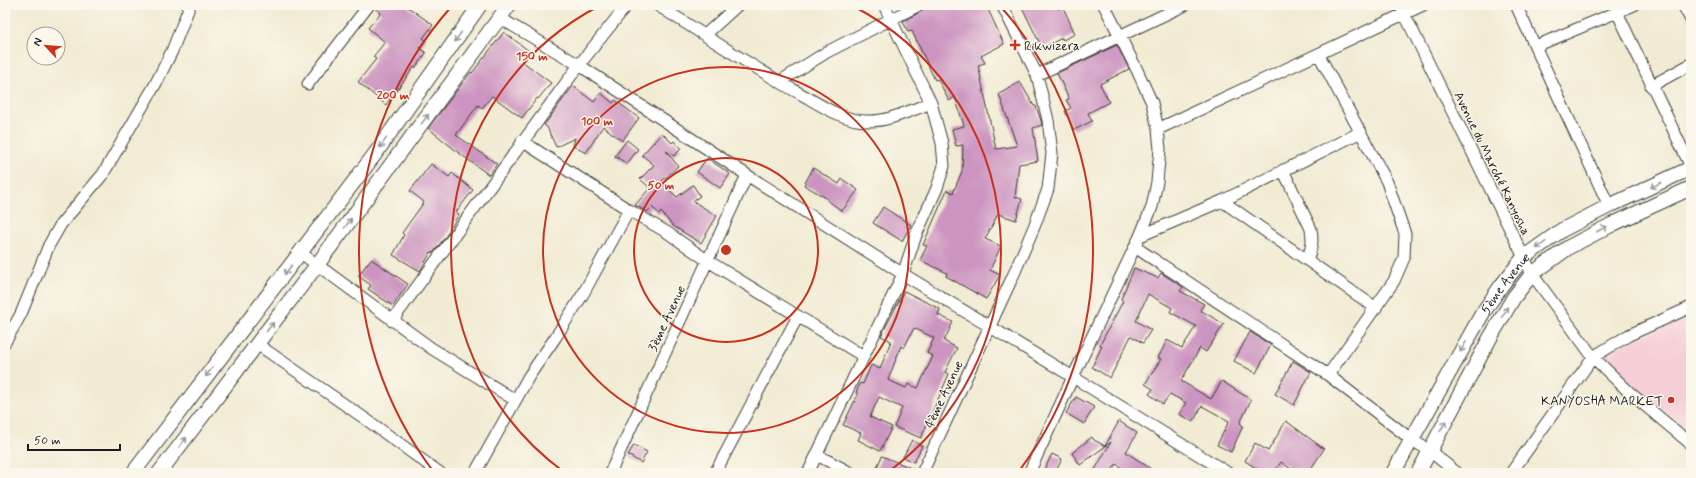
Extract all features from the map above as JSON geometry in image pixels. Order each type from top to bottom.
[{"type":"street","points":[[5,342],[21,314],[49,245],[61,224],[103,174],[155,85],[172,51],[190,5]]},
{"type":"street","points":[[308,84],[369,5]]},
{"type":"street","points":[[133,473],[375,154],[480,5]]},
{"type":"street","points":[[159,473],[317,265],[509,5]]},
{"type":"street","points":[[392,321],[578,64],[628,5]]},
{"type":"street","points":[[657,5],[779,82],[849,118],[867,122],[887,118],[931,103]]},
{"type":"street","points":[[705,34],[738,5]]},
{"type":"street","points":[[808,473],[902,274],[916,235],[937,188],[944,166],[942,143],[931,103],[884,5]]},
{"type":"street","points":[[779,82],[827,52],[919,5]]},
{"type":"street","name":"4ème Avenue","points":[[922,473],[1034,227],[1048,189],[1052,154],[1049,127],[1037,75],[1002,5]]},
{"type":"street","points":[[1029,473],[1073,376],[1140,236],[1152,207],[1157,182],[1160,149],[1158,129],[1152,103],[1104,5]]},
{"type":"street","points":[[1037,75],[1185,5]]},
{"type":"street","points":[[1158,129],[1319,55],[1402,9],[1423,5]]},
{"type":"street","points":[[1516,5],[1609,206]]},
{"type":"street","points":[[1536,46],[1634,5]]},
{"type":"street","points":[[1683,5],[1691,20]]},
{"type":"street","name":"Avenue du Marché Kanyosha","points":[[1402,9],[1532,274],[1593,357],[1630,392],[1691,444]]},
{"type":"street","points":[[1617,12],[1691,167]]},
{"type":"street","points":[[500,18],[578,64],[902,274],[1073,376],[1228,473]]},
{"type":"street","points":[[1319,55],[1387,182],[1405,234],[1404,258],[1394,281],[1328,375]]},
{"type":"street","points":[[1651,86],[1691,64]]},
{"type":"street","points":[[1140,236],[1222,201],[1361,132]]},
{"type":"street","points":[[522,141],[629,210],[668,233],[708,261],[863,356]]},
{"type":"street","name":"5ème Avenue","points":[[1394,473],[1482,314],[1501,286],[1524,257],[1562,230],[1691,167]]},
{"type":"street","points":[[1283,170],[1311,229],[1313,239],[1312,248],[1307,260]]},
{"type":"street","name":"3ème Avenue","points":[[610,473],[748,175]]},
{"type":"street","name":"5ème Avenue","points":[[1418,473],[1490,338],[1514,297],[1532,274],[1569,247],[1612,224],[1691,188]]},
{"type":"street","points":[[1222,201],[1376,308]]},
{"type":"street","points":[[475,473],[515,400],[583,294],[629,210]]},
{"type":"street","points":[[1135,247],[1328,375],[1457,473]]},
{"type":"street","points":[[301,253],[392,321],[457,366],[515,400]]},
{"type":"street","points":[[1511,473],[1593,357],[1629,334],[1691,307]]},
{"type":"street","points":[[715,473],[798,316]]},
{"type":"street","points":[[257,344],[367,420],[440,473]]},
{"type":"street","points":[[817,455],[851,473]]},
{"type":"shaded area","name":"KANYOSHA MARKET","points":[[1691,316],[1691,431],[1610,368],[1603,353]]},
{"type":"building","points":[[376,5],[405,5],[433,25],[423,38],[426,40],[420,48],[426,53],[386,105],[358,82],[376,59],[373,57],[385,42],[368,28],[381,13],[375,8]]},
{"type":"building","points":[[927,5],[986,5],[1004,44],[981,56],[985,63],[978,65],[996,149],[1017,146],[999,94],[1020,82],[1034,106],[1036,106],[1042,125],[1033,128],[1038,161],[1019,164],[1015,197],[1022,199],[1016,220],[998,214],[985,239],[1001,246],[990,270],[1000,275],[986,299],[946,276],[947,273],[920,260],[927,246],[923,245],[947,190],[953,193],[962,171],[963,145],[956,146],[952,129],[964,126],[955,97],[949,101],[938,79],[935,80],[912,31],[908,32],[903,21],[922,11]]},
{"type":"building","points":[[1021,5],[1057,5],[1058,9],[1063,7],[1075,34],[1063,40],[1062,38],[1042,48]]},
{"type":"building","points":[[504,32],[529,51],[522,61],[551,83],[538,99],[537,98],[522,118],[492,96],[482,108],[478,105],[456,135],[497,164],[489,175],[428,128]]},
{"type":"building","points":[[1117,45],[1129,69],[1100,84],[1109,102],[1088,113],[1092,121],[1074,130],[1065,111],[1071,108],[1066,100],[1069,99],[1057,73]]},
{"type":"building","points":[[573,86],[594,102],[601,93],[613,103],[615,100],[639,118],[622,141],[603,126],[586,153],[573,146],[575,138],[556,147],[547,127],[544,125]]},
{"type":"building","points":[[662,133],[672,143],[674,141],[681,149],[674,156],[666,151],[678,166],[661,182],[677,197],[693,185],[700,196],[693,201],[717,216],[701,243],[673,226],[661,212],[659,214],[652,207],[647,212],[635,205],[650,188],[640,179],[654,165],[642,155]]},
{"type":"building","points":[[627,140],[638,149],[627,164],[615,156]]},
{"type":"building","points":[[707,158],[730,174],[720,188],[697,172]]},
{"type":"building","points":[[431,164],[449,177],[452,173],[473,190],[456,212],[459,214],[446,236],[433,253],[431,252],[420,271],[393,255],[404,235],[402,233],[424,202],[410,191]]},
{"type":"building","points":[[813,168],[839,184],[842,179],[858,190],[842,211],[827,200],[828,199],[804,185]]},
{"type":"building","points":[[883,207],[911,225],[902,241],[873,223]]},
{"type":"building","points":[[371,259],[408,284],[393,306],[368,289],[371,285],[358,276]]},
{"type":"building","points":[[1134,268],[1158,278],[1161,273],[1183,287],[1180,291],[1204,304],[1200,310],[1224,324],[1206,352],[1200,348],[1181,381],[1211,399],[1222,381],[1251,400],[1240,423],[1243,426],[1231,452],[1217,445],[1229,421],[1202,406],[1193,422],[1179,414],[1186,403],[1170,394],[1163,404],[1149,394],[1153,389],[1145,384],[1161,359],[1158,358],[1167,340],[1182,348],[1196,326],[1170,312],[1172,308],[1148,294],[1136,321],[1151,330],[1143,343],[1131,336],[1110,378],[1092,367],[1102,346],[1100,345],[1123,301],[1121,299]]},
{"type":"building","points":[[904,291],[940,309],[938,315],[953,322],[944,341],[957,348],[945,372],[949,374],[921,438],[894,427],[902,408],[879,397],[870,417],[892,427],[880,451],[858,440],[861,433],[843,425],[858,394],[856,393],[860,383],[863,384],[871,365],[880,369],[891,341],[881,336]],"holes":[[[914,328],[934,338],[927,353],[933,356],[918,388],[908,384],[906,388],[888,380],[901,346],[904,348]]]},
{"type":"building","points":[[1250,332],[1271,345],[1256,373],[1234,361]]},
{"type":"building","points":[[1293,361],[1311,372],[1294,405],[1275,394]]},
{"type":"building","points":[[1076,397],[1094,407],[1084,424],[1066,413]]},
{"type":"building","points":[[1119,421],[1137,433],[1126,452],[1157,473],[1130,473],[1116,464],[1110,473],[1093,473],[1111,442],[1080,465],[1072,453],[1092,437],[1094,440],[1105,446]]},
{"type":"building","points":[[1286,421],[1324,449],[1308,473],[1297,473],[1281,462],[1274,473],[1264,473],[1245,461],[1255,443],[1268,451]]},
{"type":"building","points":[[912,440],[922,446],[914,462],[903,457]]},
{"type":"building","points":[[634,445],[647,452],[641,463],[628,455]]},
{"type":"building","points":[[1052,454],[1062,459],[1055,473],[1043,473]]},
{"type":"building","points":[[882,456],[916,470],[915,473],[890,473],[877,467]]},
{"type":"place","name":"Rikwizera","points":[[1015,45]]},
{"type":"place","name":"KANYOSHA MARKET","points":[[1671,400]]}]
